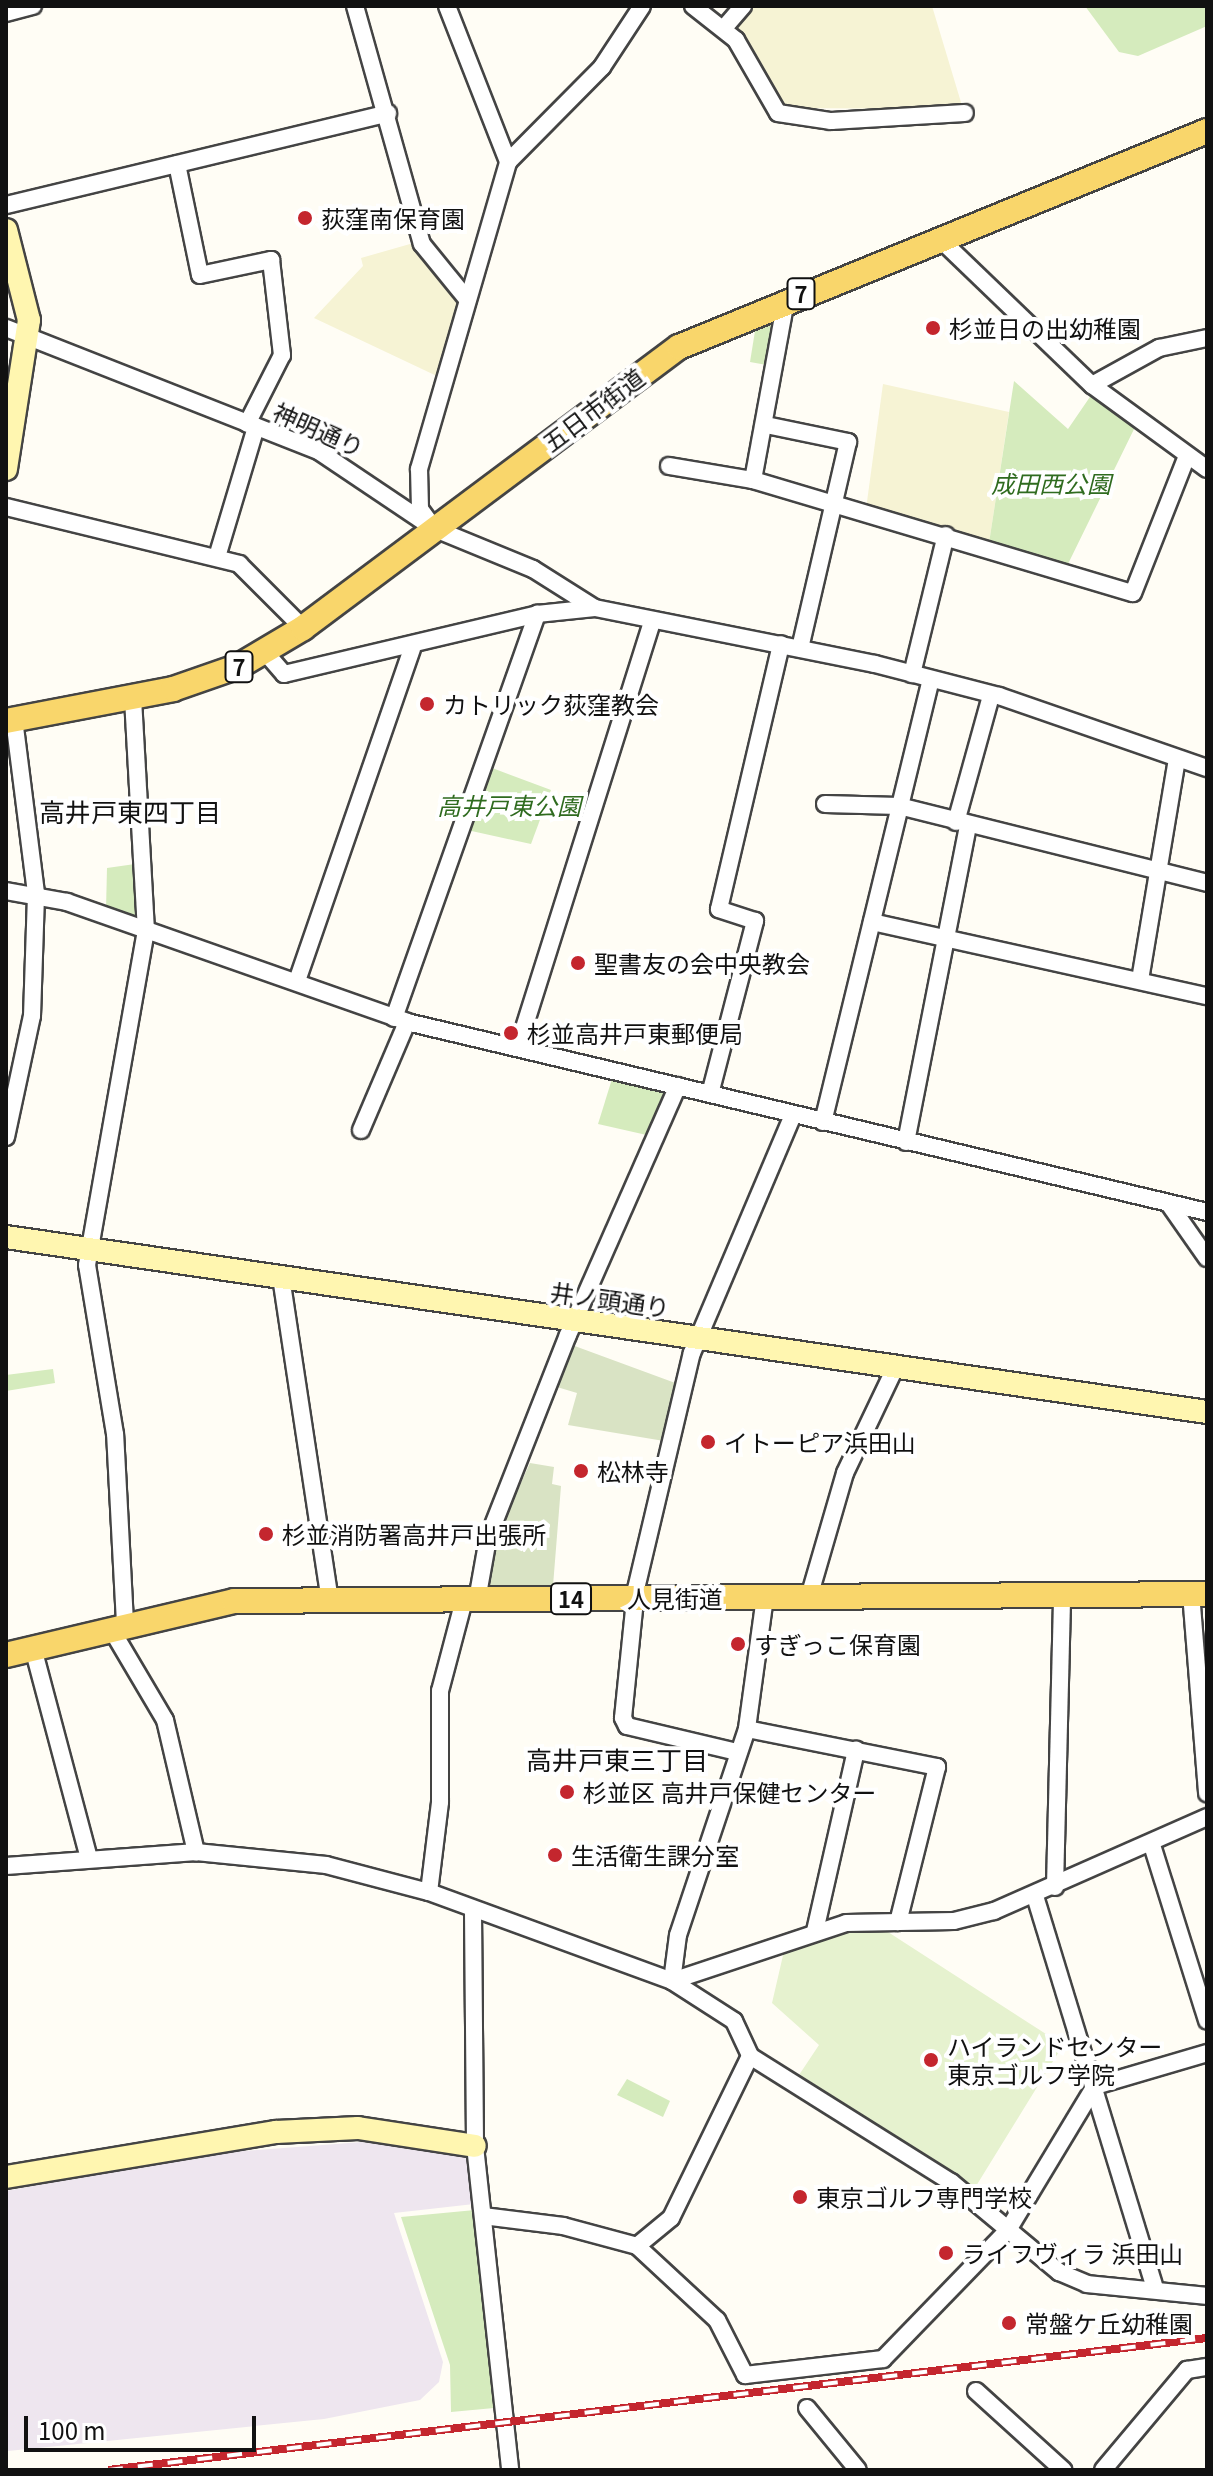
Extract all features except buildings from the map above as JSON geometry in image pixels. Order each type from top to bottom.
[{"type":"main road","name":"五日市街道","points":[[10,720],[133,698],[219,675],[303,628],[668,354],[786,300],[1207,131]]},
{"type":"main road","points":[[6,230],[27,297],[28,337],[6,469]]},
{"type":"main road","name":"井ノ頭通り","points":[[6,1237],[1207,1412]]},
{"type":"main road","name":"人見街道","points":[[6,1655],[213,1603],[1199,1594]]},
{"type":"main road","points":[[6,2177],[276,2132],[358,2128],[475,2146]]},
{"type":"street","points":[[6,13],[33,6]]},
{"type":"street","points":[[355,6],[388,113],[422,244],[466,298]]},
{"type":"street","points":[[447,6],[508,162]]},
{"type":"street","points":[[433,528],[420,509],[419,469],[466,298],[508,162],[602,67],[642,6]]},
{"type":"street","points":[[693,6],[724,28],[778,113],[831,121],[965,113]]},
{"type":"street","points":[[724,28],[743,6]]},
{"type":"street","points":[[6,205],[388,113]]},
{"type":"street","points":[[177,164],[200,275],[271,260],[282,355],[252,425],[217,557]]},
{"type":"street","points":[[939,238],[1092,385],[1207,469]]},
{"type":"street","points":[[753,480],[766,425],[786,300]]},
{"type":"street","name":"神明通り","points":[[6,328],[252,425],[366,477],[433,528],[533,569],[595,608]]},
{"type":"street","points":[[1092,385],[1159,348],[1207,338]]},
{"type":"street","points":[[766,425],[848,442],[800,648]]},
{"type":"street","points":[[669,466],[753,480],[1133,593],[1187,456]]},
{"type":"street","points":[[6,507],[239,564],[303,628]]},
{"type":"street","points":[[912,674],[946,535]]},
{"type":"street","points":[[265,652],[284,674],[412,648],[537,614],[595,608],[781,644],[912,674],[991,696],[1207,768]]},
{"type":"street","points":[[361,1130],[537,614]]},
{"type":"street","points":[[518,1047],[652,621]]},
{"type":"street","points":[[710,1094],[755,921],[719,909],[781,644]]},
{"type":"street","points":[[297,981],[412,648]]},
{"type":"street","points":[[823,1122],[931,680]]},
{"type":"street","points":[[906,1142],[962,824],[991,696]]},
{"type":"street","points":[[133,698],[146,931],[89,1249],[115,1434],[118,1625],[165,1720],[196,1852]]},
{"type":"street","points":[[6,1137],[32,1016],[36,893],[10,720]]},
{"type":"street","points":[[1140,980],[1177,759]]},
{"type":"street","points":[[825,804],[899,806],[1207,883]]},
{"type":"street","points":[[6,891],[36,893],[297,981],[400,1020],[678,1086],[792,1117],[1207,1212]]},
{"type":"street","points":[[872,922],[1207,996]]},
{"type":"street","points":[[429,1892],[440,1802],[440,1688],[488,1538],[574,1320],[678,1086]]},
{"type":"street","points":[[737,1752],[627,1726],[635,1598],[700,1338],[792,1117]]},
{"type":"street","points":[[1169,1204],[1206,1256]]},
{"type":"street","points":[[1206,1256],[1207,1232]]},
{"type":"street","points":[[281,1277],[330,1600]]},
{"type":"street","points":[[809,1597],[845,1473],[896,1366]]},
{"type":"street","points":[[1055,1887],[1062,1594]]},
{"type":"street","points":[[1199,1594],[1207,1793]]},
{"type":"street","points":[[672,1981],[678,1935],[747,1729],[765,1597]]},
{"type":"street","points":[[33,1648],[88,1855]]},
{"type":"street","points":[[747,1729],[937,1767],[898,1922]]},
{"type":"street","points":[[815,1931],[856,1750]]},
{"type":"street","points":[[672,1981],[815,1931],[898,1922],[954,1921],[1035,1896],[1152,1845],[1207,1817]]},
{"type":"street","points":[[1152,1845],[1207,2021]]},
{"type":"street","points":[[7,1860],[196,1852],[326,1865],[429,1892],[473,1912],[672,1981],[734,2021],[750,2056],[951,2182],[1072,2279],[1207,2296]]},
{"type":"street","points":[[1035,1896],[1155,2289]]},
{"type":"street","points":[[473,1912],[475,2146],[510,2470]]},
{"type":"street","points":[[483,2216],[563,2226],[637,2246],[717,2320],[745,2375],[883,2359],[1008,2230],[1095,2086],[1207,2053]]},
{"type":"street","points":[[637,2246],[671,2218],[750,2056]]},
{"type":"street","points":[[1103,2470],[1187,2370],[1207,2367]]},
{"type":"street","points":[[976,2391],[1063,2470]]},
{"type":"street","points":[[807,2408],[858,2470]]},
{"type":"shaded area","points":[[752,6],[932,6],[963,109],[782,108],[735,27]]},
{"type":"shaded area","points":[[417,242],[459,300],[441,378],[314,318],[363,266],[361,258]]},
{"type":"shaded area","points":[[883,384],[1009,412],[989,543],[866,509]]},
{"type":"shaded area","points":[[362,2142],[468,2155],[474,2204],[394,2213],[443,2362],[439,2382],[420,2400],[324,2419],[8,2451],[6,2191],[205,2154]]},
{"type":"green space","points":[[1085,6],[1207,6],[1207,26],[1138,56],[1119,52]]},
{"type":"green space","points":[[779,320],[772,366],[750,362],[755,331]]},
{"type":"green space","name":"成田西公園","points":[[1014,381],[1068,429],[1094,391],[1137,423],[1067,566],[989,543]]},
{"type":"green space","name":"高井戸東公園","points":[[487,766],[551,790],[531,844],[467,830]]},
{"type":"green space","points":[[142,863],[140,921],[106,910],[107,868]]},
{"type":"green space","points":[[612,1079],[668,1094],[651,1136],[598,1124]]},
{"type":"green space","points":[[572,1345],[678,1384],[664,1441],[568,1425],[577,1393],[557,1387]]},
{"type":"green space","points":[[53,1369],[55,1383],[6,1391],[6,1375]]},
{"type":"green space","points":[[530,1463],[554,1467],[552,1484],[561,1486],[553,1586],[485,1585],[494,1542]]},
{"type":"green space","name":"ハイランドセンター 東京ゴルフ学院","points":[[855,1928],[888,1932],[1063,2045],[973,2191],[799,2075],[819,2045],[772,2003],[784,1951]]},
{"type":"green space","points":[[627,2079],[670,2101],[663,2117],[617,2095]]},
{"type":"green space","points":[[475,2210],[494,2408],[451,2412],[450,2365],[401,2217]]},
{"type":"railway","points":[[108,2470],[1207,2338]]},
{"type":"place","name":"荻窪南保育園","points":[[305,218]]},
{"type":"place","name":"杉並日の出幼稚園","points":[[933,328]]},
{"type":"place","name":"カトリック荻窪教会","points":[[427,704]]},
{"type":"place","name":"聖書友の会中央教会","points":[[578,963]]},
{"type":"place","name":"杉並高井戸東郵便局","points":[[511,1033]]},
{"type":"place","name":"イトーピア浜田山","points":[[708,1442]]},
{"type":"place","name":"松林寺","points":[[581,1471]]},
{"type":"place","name":"杉並消防署高井戸出張所","points":[[266,1534]]},
{"type":"place","name":"すぎっこ保育園","points":[[738,1644]]},
{"type":"place","name":"杉並区 高井戸保健センター","points":[[567,1792]]},
{"type":"place","name":"生活衛生課分室","points":[[555,1855]]},
{"type":"place","name":"ハイランドセンター 東京ゴルフ学院","points":[[931,2060]]},
{"type":"place","name":"東京ゴルフ専門学校","points":[[800,2197]]},
{"type":"place","name":"ライフヴィラ 浜田山","points":[[946,2253]]},
{"type":"place","name":"常盤ケ丘幼稚園","points":[[1009,2323]]},
{"type":"district","name":"高井戸東四丁目","points":[[130,811]]},
{"type":"district","name":"高井戸東三丁目","points":[[617,1759]]}]
